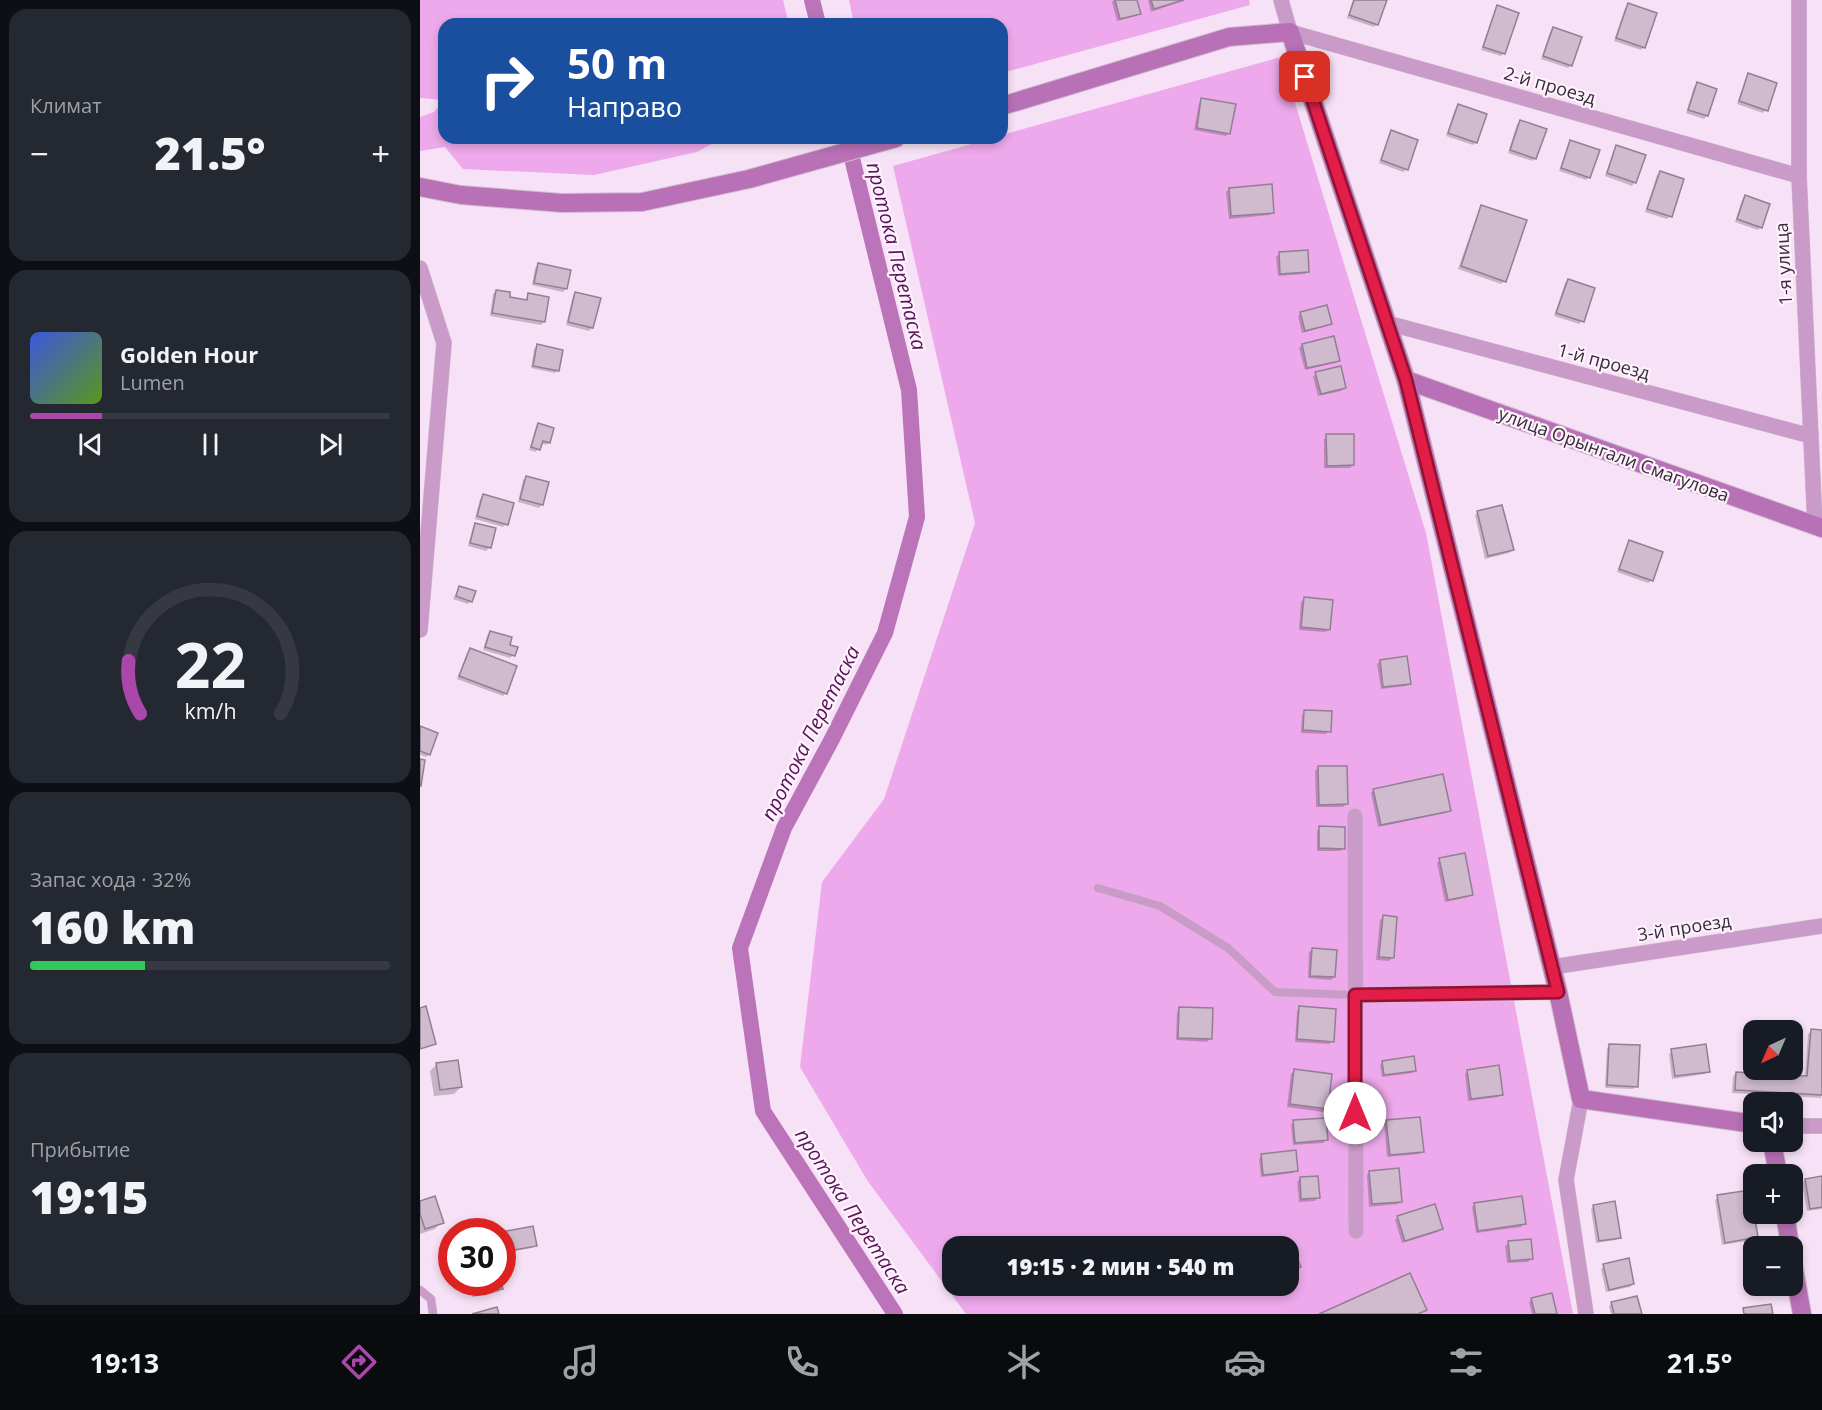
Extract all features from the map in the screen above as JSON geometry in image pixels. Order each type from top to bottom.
[{"type":"main road","points":[[1008,104],[1229,38],[1290,32],[1406,380],[1552,967],[1581,1099],[1743,1122]]},
{"type":"main road","points":[[420,187],[461,195],[550,202],[642,202],[749,179],[876,144]]},
{"type":"main road","name":"улица Орынгали Смагулова","points":[[1406,380],[1818,527]]},
{"type":"main road","points":[[1799,1296],[1802,1314]]},
{"type":"street","points":[[1281,0],[1290,32]]},
{"type":"street","name":"1-я улица","points":[[1798,0],[1799,176],[1811,436],[1818,527]]},
{"type":"street","name":"2-й проезд","points":[[1290,32],[1799,176]]},
{"type":"street","points":[[420,268],[444,343],[420,630]]},
{"type":"street","name":"1-й проезд","points":[[1387,323],[1811,436]]},
{"type":"street","points":[[1354,816],[1356,1231]]},
{"type":"street","name":"3-й проезд","points":[[1552,967],[1822,926]]},
{"type":"street","points":[[1355,995],[1558,992]]},
{"type":"street","points":[[1581,1099],[1566,1180],[1586,1314]]},
{"type":"street","points":[[1803,1126],[1822,1126]]},
{"type":"lane","points":[[1098,888],[1160,906],[1227,948],[1275,992],[1355,995]]},
{"type":"lane","points":[[420,1290],[431,1299],[433,1314]]},
{"type":"shaded area","points":[[420,0],[783,0],[788,18],[438,18],[438,100],[420,98]]},
{"type":"shaded area","points":[[849,0],[1249,0],[1250,5],[1008,71],[1008,18],[853,18]]},
{"type":"shaded area","points":[[1281,57],[1426,533],[1573,1314],[966,1314],[953,1296],[1299,1296],[1299,1236],[942,1236],[942,1282],[867,1180],[800,1067],[822,882],[884,799],[975,523],[893,166],[972,144],[1008,144],[1008,133]]},
{"type":"shaded area","points":[[438,107],[438,144],[712,144],[697,152],[594,175],[463,169],[445,147],[420,151],[420,117],[434,112]]},
{"type":"building","points":[[1115,0],[1137,0],[1141,14],[1120,19]]},
{"type":"building","points":[[1151,0],[1184,0],[1154,9]]},
{"type":"building","points":[[1354,0],[1387,0],[1378,25],[1349,15]]},
{"type":"building","points":[[1628,3],[1657,13],[1645,48],[1616,38]]},
{"type":"building","points":[[1497,5],[1519,13],[1505,54],[1483,47]]},
{"type":"building","points":[[1553,27],[1582,37],[1572,66],[1543,56]]},
{"type":"building","points":[[1748,73],[1777,83],[1768,111],[1739,101]]},
{"type":"building","points":[[1697,82],[1717,89],[1708,116],[1688,110]]},
{"type":"building","points":[[1201,98],[1236,104],[1230,134],[1197,128]]},
{"type":"building","points":[[1458,104],[1487,114],[1477,143],[1448,133]]},
{"type":"building","points":[[1520,120],[1547,129],[1536,159],[1510,150]]},
{"type":"building","points":[[1391,130],[1418,140],[1408,170],[1381,160]]},
{"type":"building","points":[[1570,140],[1600,150],[1590,178],[1561,168]]},
{"type":"building","points":[[1616,145],[1646,155],[1636,183],[1607,173]]},
{"type":"building","points":[[1660,171],[1684,179],[1672,217],[1647,209]]},
{"type":"building","points":[[1272,184],[1274,213],[1231,216],[1229,188]]},
{"type":"building","points":[[1745,195],[1770,204],[1762,228],[1737,219]]},
{"type":"building","points":[[1481,205],[1527,220],[1506,282],[1461,266]]},
{"type":"building","points":[[1308,250],[1309,272],[1280,274],[1279,252]]},
{"type":"building","points":[[538,263],[571,270],[567,289],[534,283]]},
{"type":"building","points":[[1568,279],[1595,288],[1584,322],[1556,313]]},
{"type":"building","points":[[496,290],[510,292],[510,297],[527,300],[528,293],[549,297],[545,322],[492,313]]},
{"type":"building","points":[[575,292],[601,298],[593,328],[568,322]]},
{"type":"building","points":[[1327,305],[1332,324],[1305,331],[1300,312]]},
{"type":"building","points":[[1334,336],[1340,361],[1307,368],[1302,344]]},
{"type":"building","points":[[537,344],[563,350],[559,371],[533,366]]},
{"type":"building","points":[[1341,366],[1346,388],[1321,394],[1315,372]]},
{"type":"building","points":[[538,423],[554,428],[550,443],[543,441],[540,450],[531,447]]},
{"type":"building","points":[[1326,434],[1354,434],[1354,465],[1327,466]]},
{"type":"building","points":[[526,476],[549,482],[543,505],[520,499]]},
{"type":"building","points":[[483,494],[514,503],[508,525],[477,516]]},
{"type":"building","points":[[1502,505],[1514,550],[1488,556],[1477,511]]},
{"type":"building","points":[[475,523],[496,528],[491,548],[470,543]]},
{"type":"building","points":[[1629,540],[1663,552],[1653,581],[1619,569]]},
{"type":"building","points":[[459,586],[476,591],[472,602],[456,596]]},
{"type":"building","points":[[1304,597],[1333,600],[1330,630],[1301,627]]},
{"type":"building","points":[[490,631],[512,637],[510,645],[518,647],[515,656],[485,647]]},
{"type":"building","points":[[470,648],[517,666],[507,694],[459,676]]},
{"type":"building","points":[[1407,656],[1411,684],[1383,687],[1380,660]]},
{"type":"building","points":[[1304,710],[1332,711],[1331,732],[1303,730]]},
{"type":"building","points":[[420,726],[438,733],[430,755],[420,751]]},
{"type":"building","points":[[420,759],[425,760],[421,786],[420,786]]},
{"type":"building","points":[[1318,766],[1347,766],[1348,804],[1319,805]]},
{"type":"building","points":[[1443,774],[1451,811],[1381,825],[1373,789]]},
{"type":"building","points":[[1319,826],[1345,827],[1345,849],[1319,848]]},
{"type":"building","points":[[1465,853],[1473,895],[1448,900],[1439,858]]},
{"type":"building","points":[[1383,915],[1397,917],[1394,958],[1379,957]]},
{"type":"building","points":[[1312,948],[1337,950],[1335,977],[1310,976]]},
{"type":"building","points":[[426,1006],[436,1044],[420,1049],[420,1008]]},
{"type":"building","points":[[1299,1006],[1336,1009],[1334,1042],[1297,1039]]},
{"type":"building","points":[[1179,1007],[1213,1008],[1212,1039],[1178,1038]]},
{"type":"building","points":[[1811,1029],[1822,1030],[1822,1095],[1803,1094],[1803,1092],[1735,1090],[1736,1072],[1743,1072],[1743,1080],[1803,1080],[1803,1076],[1807,1076]]},
{"type":"building","points":[[1609,1044],[1640,1045],[1638,1087],[1607,1085]]},
{"type":"building","points":[[1706,1044],[1710,1072],[1675,1076],[1671,1049]]},
{"type":"building","points":[[1414,1056],[1416,1071],[1384,1075],[1382,1061]]},
{"type":"building","points":[[458,1060],[462,1087],[440,1090],[436,1063]]},
{"type":"building","points":[[1499,1065],[1503,1095],[1471,1099],[1467,1070]]},
{"type":"building","points":[[1294,1069],[1332,1074],[1328,1109],[1290,1104]]},
{"type":"building","points":[[1420,1117],[1424,1152],[1390,1155],[1386,1120]]},
{"type":"building","points":[[1326,1118],[1328,1140],[1295,1143],[1293,1120]]},
{"type":"building","points":[[1296,1150],[1298,1171],[1263,1175],[1261,1154]]},
{"type":"building","points":[[1399,1168],[1402,1202],[1372,1204],[1369,1171]]},
{"type":"building","points":[[1318,1176],[1320,1198],[1301,1199],[1300,1177]]},
{"type":"building","points":[[1822,1176],[1822,1207],[1810,1209],[1805,1179]]},
{"type":"building","points":[[1743,1191],[1743,1224],[1756,1224],[1758,1236],[1743,1236],[1743,1240],[1725,1243],[1717,1195]]},
{"type":"building","points":[[435,1196],[442,1218],[438,1218],[438,1225],[425,1229],[420,1214],[420,1201]]},
{"type":"building","points":[[1522,1196],[1526,1224],[1478,1231],[1474,1203]]},
{"type":"building","points":[[1615,1201],[1621,1238],[1599,1241],[1593,1205]]},
{"type":"building","points":[[1435,1204],[1443,1229],[1405,1241],[1397,1216]]},
{"type":"building","points":[[533,1226],[537,1246],[516,1250],[516,1229]]},
{"type":"building","points":[[1531,1239],[1533,1259],[1510,1261],[1508,1241]]},
{"type":"building","points":[[1629,1258],[1634,1284],[1609,1290],[1603,1264]]},
{"type":"building","points":[[1410,1273],[1427,1310],[1418,1314],[1319,1314]]},
{"type":"building","points":[[1552,1293],[1557,1314],[1535,1314],[1531,1298]]},
{"type":"building","points":[[1637,1296],[1642,1314],[1614,1314],[1611,1302]]},
{"type":"building","points":[[1771,1304],[1773,1314],[1744,1314],[1743,1308]]},
{"type":"building","points":[[497,1307],[499,1314],[472,1314]]},
{"type":"waterway","name":"протока Перетаска","points":[[812,0],[816,18]]},
{"type":"waterway","name":"протока Перетаска","points":[[848,144],[909,390],[917,517],[885,633],[784,828],[740,948],[763,1111],[895,1314]]},
{"type":"route","points":[[1305,77],[1406,380],[1558,992],[1355,995],[1355,1113]]}]
